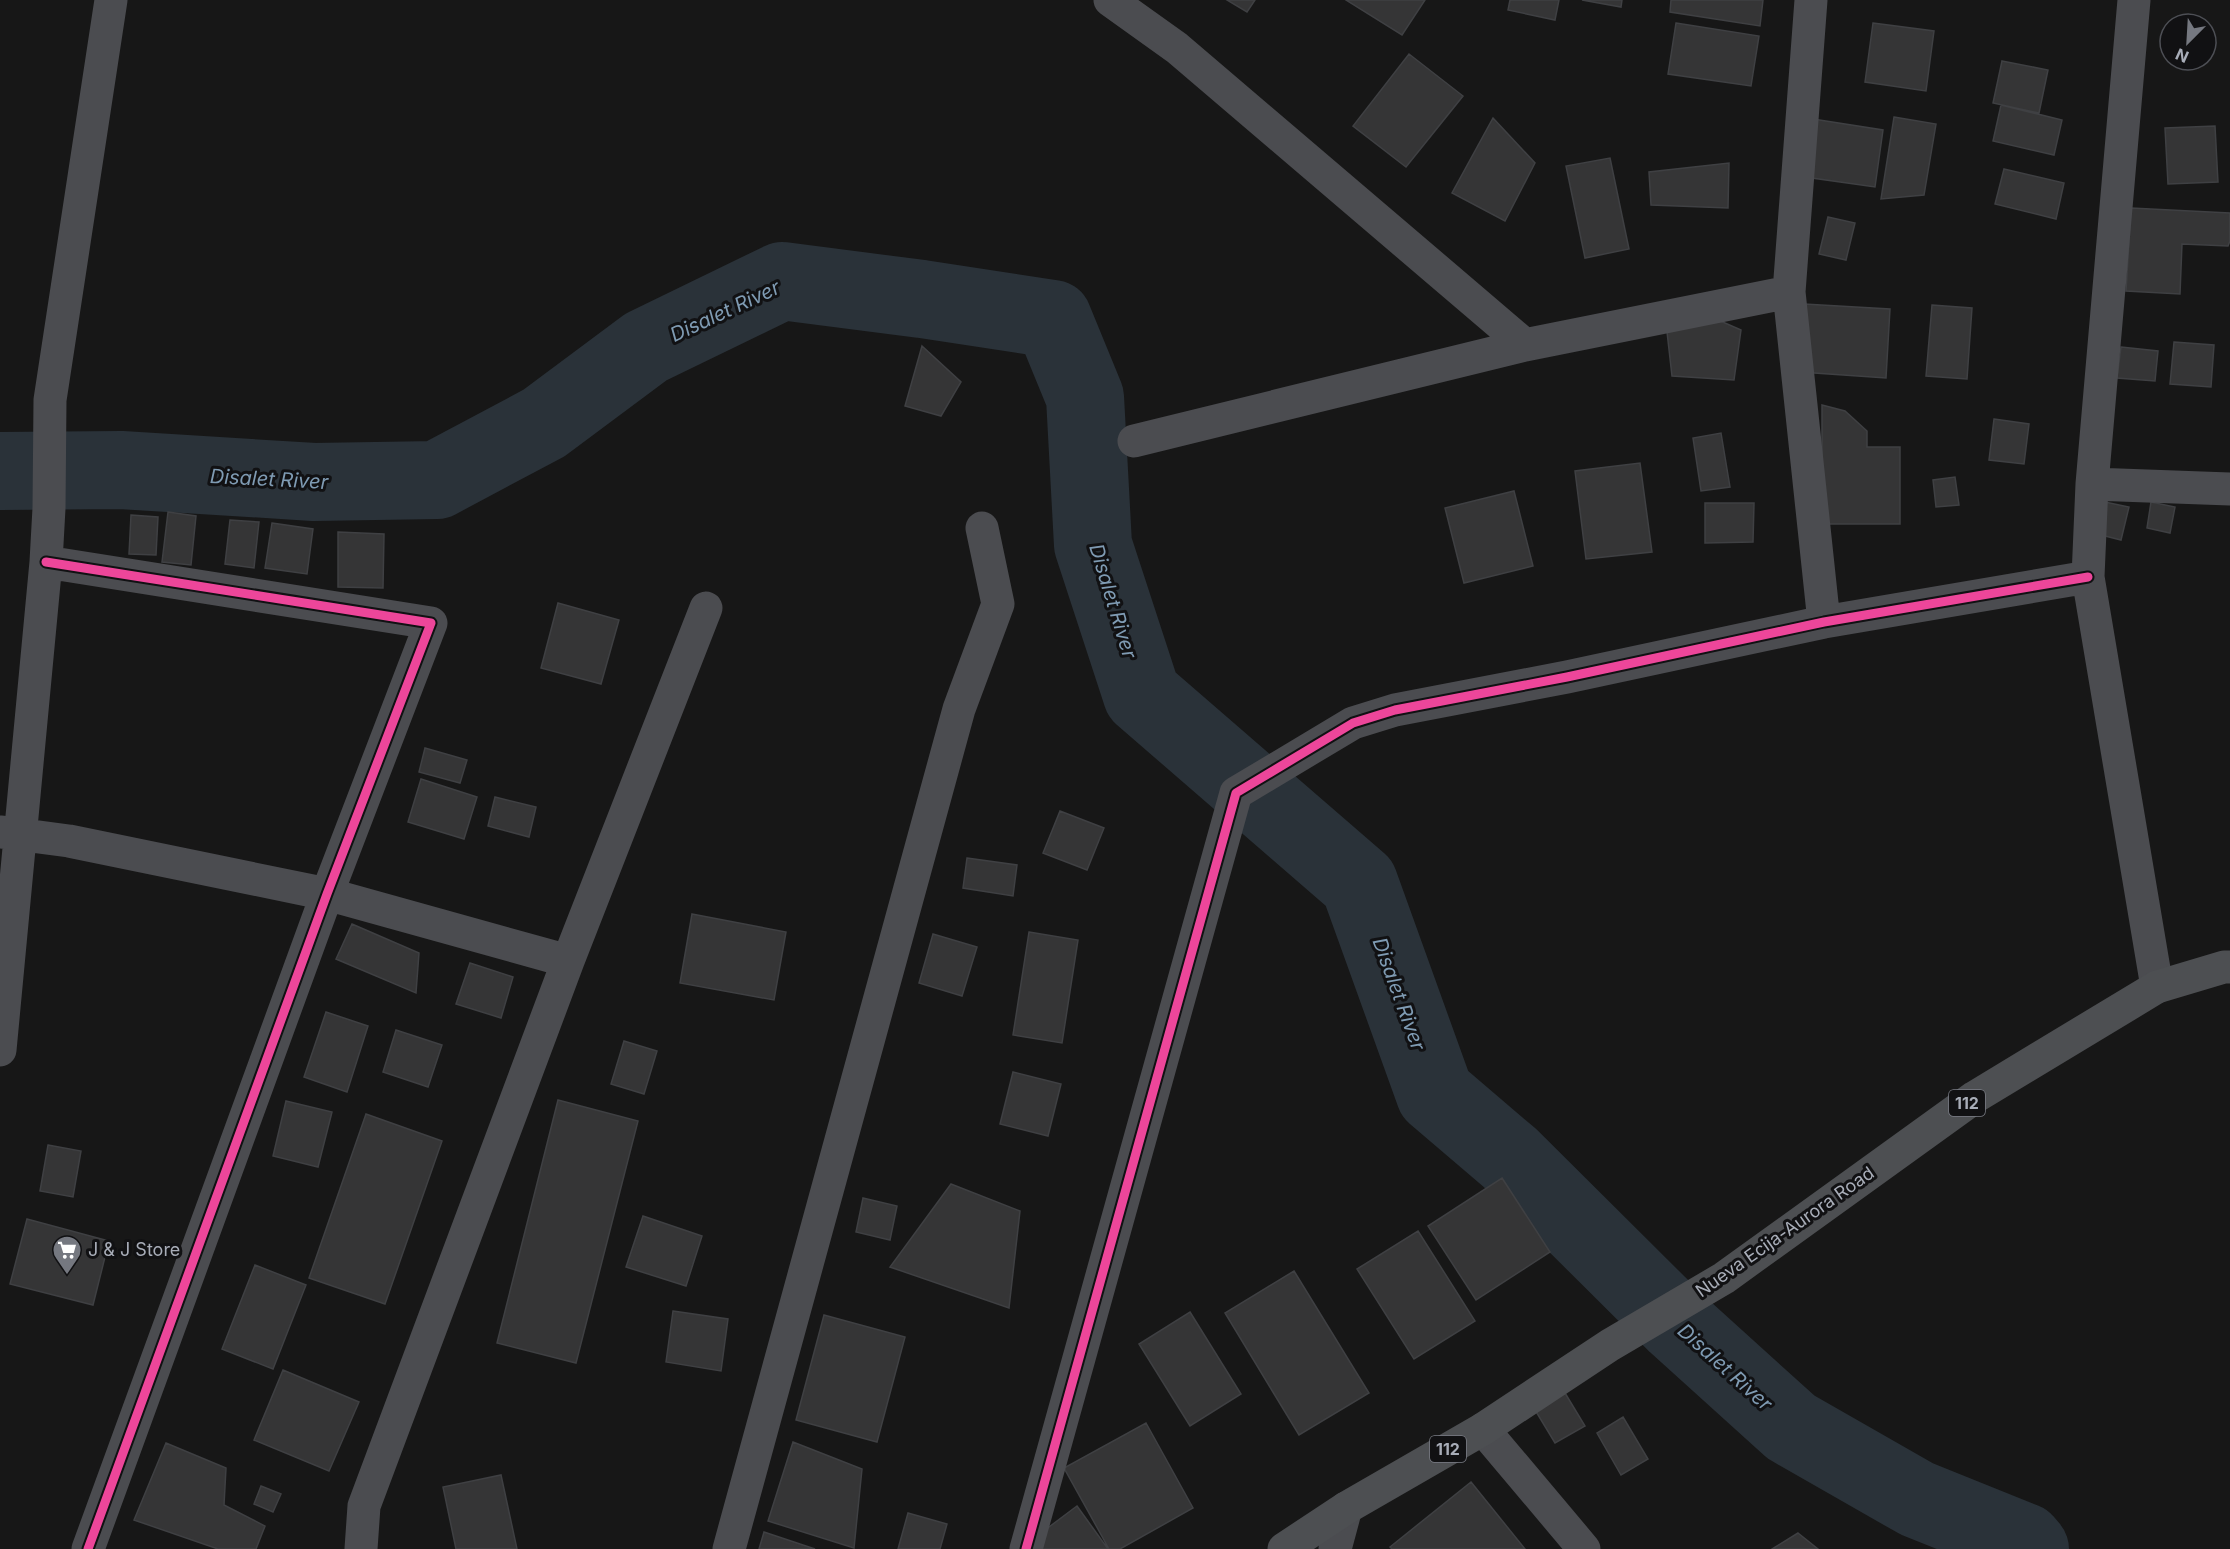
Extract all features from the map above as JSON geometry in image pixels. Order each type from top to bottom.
[{"type":"main road","name":"Nueva Ecija-Aurora Road","points":[[1284,1549],[1346,1508],[1483,1429],[1610,1345],[1724,1278],[1975,1097],[2157,987],[2230,967]]},
{"type":"street","points":[[0,1050],[11,832],[46,562],[50,400],[111,0]]},
{"type":"street","points":[[1110,0],[1177,48],[1525,345]]},
{"type":"street","points":[[1811,0],[1789,291],[1824,622]]},
{"type":"street","points":[[2134,0],[2092,484],[2088,577],[2157,987]]},
{"type":"street","points":[[1134,441],[1525,345],[1789,291]]},
{"type":"street","points":[[2092,484],[2230,489]]},
{"type":"street","points":[[729,1549],[959,709],[998,604],[982,528]]},
{"type":"street","points":[[46,562],[431,623],[327,894],[88,1549]]},
{"type":"street","points":[[1026,1549],[1236,793],[1353,723],[1395,710],[1567,677],[1824,622],[2088,577]]},
{"type":"street","points":[[361,1549],[363,1506],[568,961],[706,608]]},
{"type":"street","points":[[11,832],[69,841],[327,894],[568,961]]},
{"type":"street","points":[[1483,1429],[1574,1544]]},
{"type":"street","points":[[1335,1549],[1346,1508]]},
{"type":"building","points":[[1227,0],[1255,0],[1247,12]]},
{"type":"building","points":[[1346,0],[1425,0],[1402,35]]},
{"type":"building","points":[[1510,0],[1559,0],[1555,20],[1508,10]]},
{"type":"building","points":[[1582,0],[1622,0],[1621,7]]},
{"type":"building","points":[[1671,0],[1763,0],[1760,26],[1670,12]]},
{"type":"building","points":[[1676,23],[1759,36],[1751,86],[1668,74]]},
{"type":"building","points":[[1873,23],[1934,31],[1926,91],[1865,82]]},
{"type":"building","points":[[1409,54],[1463,96],[1406,167],[1353,126]]},
{"type":"building","points":[[2002,61],[2048,70],[2039,113],[1993,103]]},
{"type":"building","points":[[2001,105],[2062,120],[2054,155],[1993,141]]},
{"type":"building","points":[[1894,117],[1936,124],[1924,195],[1881,199]]},
{"type":"building","points":[[1493,118],[1535,163],[1505,221],[1452,193]]},
{"type":"building","points":[[1813,119],[1883,130],[1875,187],[1805,177]]},
{"type":"building","points":[[2215,126],[2218,182],[2168,184],[2165,128]]},
{"type":"building","points":[[1610,158],[1629,249],[1585,258],[1566,166]]},
{"type":"building","points":[[1729,163],[1728,208],[1651,205],[1649,172]]},
{"type":"building","points":[[2004,169],[2064,183],[2056,219],[1995,204]]},
{"type":"building","points":[[2131,208],[2230,213],[2230,241],[2228,246],[2182,244],[2180,294],[2126,291]]},
{"type":"building","points":[[1828,217],[1855,223],[1846,260],[1819,254]]},
{"type":"building","points":[[1804,304],[1890,309],[1886,378],[1800,372]]},
{"type":"building","points":[[1932,305],[1972,308],[1967,379],[1926,376]]},
{"type":"building","points":[[1709,316],[1741,330],[1734,380],[1672,376],[1666,323]]},
{"type":"building","points":[[2174,342],[2214,345],[2211,387],[2170,384]]},
{"type":"building","points":[[922,346],[961,382],[941,416],[905,406]]},
{"type":"building","points":[[2121,347],[2158,351],[2155,381],[2117,378]]},
{"type":"building","points":[[1822,405],[1845,411],[1867,431],[1867,447],[1900,447],[1900,524],[1822,524]]},
{"type":"building","points":[[1994,419],[2029,424],[2024,464],[1989,460]]},
{"type":"building","points":[[1721,433],[1730,487],[1701,491],[1693,438]]},
{"type":"building","points":[[1640,463],[1652,552],[1586,559],[1575,471]]},
{"type":"building","points":[[1955,477],[1959,505],[1936,507],[1933,480]]},
{"type":"building","points":[[1514,491],[1533,566],[1464,583],[1445,508]]},
{"type":"building","points":[[2105,502],[2129,507],[2121,540],[2097,534]]},
{"type":"building","points":[[2151,502],[2175,507],[2170,533],[2147,528]]},
{"type":"building","points":[[1705,503],[1754,503],[1753,542],[1705,543]]},
{"type":"building","points":[[168,512],[196,516],[191,565],[162,562]]},
{"type":"building","points":[[131,515],[158,517],[156,555],[129,554]]},
{"type":"building","points":[[230,520],[259,522],[254,568],[225,564]]},
{"type":"building","points":[[272,523],[313,529],[307,574],[265,568]]},
{"type":"building","points":[[338,532],[384,534],[383,588],[338,587]]},
{"type":"building","points":[[558,603],[619,620],[601,684],[541,668]]},
{"type":"building","points":[[425,748],[467,760],[460,783],[419,772]]},
{"type":"building","points":[[421,779],[477,797],[464,839],[408,822]]},
{"type":"building","points":[[495,797],[536,807],[529,837],[488,826]]},
{"type":"building","points":[[1060,811],[1104,828],[1087,870],[1043,853]]},
{"type":"building","points":[[967,858],[1017,865],[1013,896],[963,888]]},
{"type":"building","points":[[692,914],[786,932],[774,1000],[680,983]]},
{"type":"building","points":[[352,924],[419,953],[416,993],[336,959]]},
{"type":"building","points":[[1029,932],[1078,940],[1062,1043],[1013,1035]]},
{"type":"building","points":[[933,934],[977,947],[962,996],[919,983]]},
{"type":"building","points":[[470,963],[513,977],[501,1018],[456,1004]]},
{"type":"building","points":[[326,1012],[368,1026],[347,1092],[304,1077]]},
{"type":"building","points":[[396,1030],[442,1045],[428,1087],[383,1072]]},
{"type":"building","points":[[624,1041],[657,1051],[644,1094],[611,1084]]},
{"type":"building","points":[[1013,1072],[1061,1084],[1048,1136],[1000,1124]]},
{"type":"building","points":[[558,1100],[638,1121],[576,1363],[497,1343]]},
{"type":"building","points":[[286,1101],[332,1112],[318,1167],[273,1156]]},
{"type":"building","points":[[366,1114],[442,1141],[385,1304],[309,1278]]},
{"type":"building","points":[[48,1145],[81,1151],[73,1197],[40,1191]]},
{"type":"building","points":[[1502,1178],[1550,1252],[1476,1300],[1428,1226]]},
{"type":"building","points":[[951,1184],[1020,1211],[1009,1308],[890,1267]]},
{"type":"building","points":[[863,1198],[897,1206],[890,1240],[856,1232]]},
{"type":"building","points":[[643,1216],[702,1236],[686,1286],[626,1267]]},
{"type":"building","points":[[27,1219],[109,1241],[93,1305],[10,1284]]},
{"type":"building","points":[[1418,1231],[1475,1321],[1414,1359],[1357,1269]]},
{"type":"building","points":[[255,1265],[306,1285],[273,1369],[222,1349]]},
{"type":"building","points":[[1294,1271],[1369,1393],[1299,1435],[1225,1313]]},
{"type":"building","points":[[673,1311],[728,1319],[721,1371],[666,1362]]},
{"type":"building","points":[[1190,1312],[1241,1394],[1190,1426],[1139,1344]]},
{"type":"building","points":[[824,1315],[905,1337],[877,1442],[796,1420]]},
{"type":"building","points":[[283,1370],[359,1402],[329,1471],[254,1440]]},
{"type":"building","points":[[1562,1388],[1585,1426],[1555,1443],[1532,1405]]},
{"type":"building","points":[[1623,1417],[1648,1459],[1621,1475],[1597,1433]]},
{"type":"building","points":[[1146,1423],[1193,1508],[1120,1549],[1109,1549],[1064,1468]]},
{"type":"building","points":[[793,1442],[862,1469],[854,1548],[768,1521]]},
{"type":"building","points":[[166,1443],[226,1468],[224,1505],[265,1526],[256,1549],[218,1549],[134,1520]]},
{"type":"building","points":[[501,1475],[517,1549],[456,1549],[443,1487]]},
{"type":"building","points":[[1471,1482],[1525,1549],[1392,1549],[1390,1547]]},
{"type":"building","points":[[261,1486],[281,1494],[273,1512],[254,1504]]},
{"type":"building","points":[[1077,1506],[1108,1549],[1040,1549],[1033,1539]]},
{"type":"building","points":[[908,1513],[947,1524],[940,1549],[898,1549]]},
{"type":"building","points":[[764,1532],[815,1549],[759,1549]]},
{"type":"building","points":[[1798,1533],[1818,1549],[1772,1549]]},
{"type":"waterway","name":"Disalet River","points":[[0,471],[121,470],[314,482],[437,480],[544,423],[646,347],[782,281],[1053,319],[1085,397],[1093,545],[1142,695],[1359,883],[1435,1094],[1510,1158],[1676,1323],[1791,1427],[1917,1499],[2024,1542],[2030,1549]]},
{"type":"cycle path","points":[[46,562],[431,623],[327,894],[88,1549]]},
{"type":"cycle path","points":[[1026,1549],[1236,793],[1353,723],[1395,710],[1567,677],[1824,622],[2088,577]]},
{"type":"place","name":"J & J Store","points":[[67,1276]]}]
